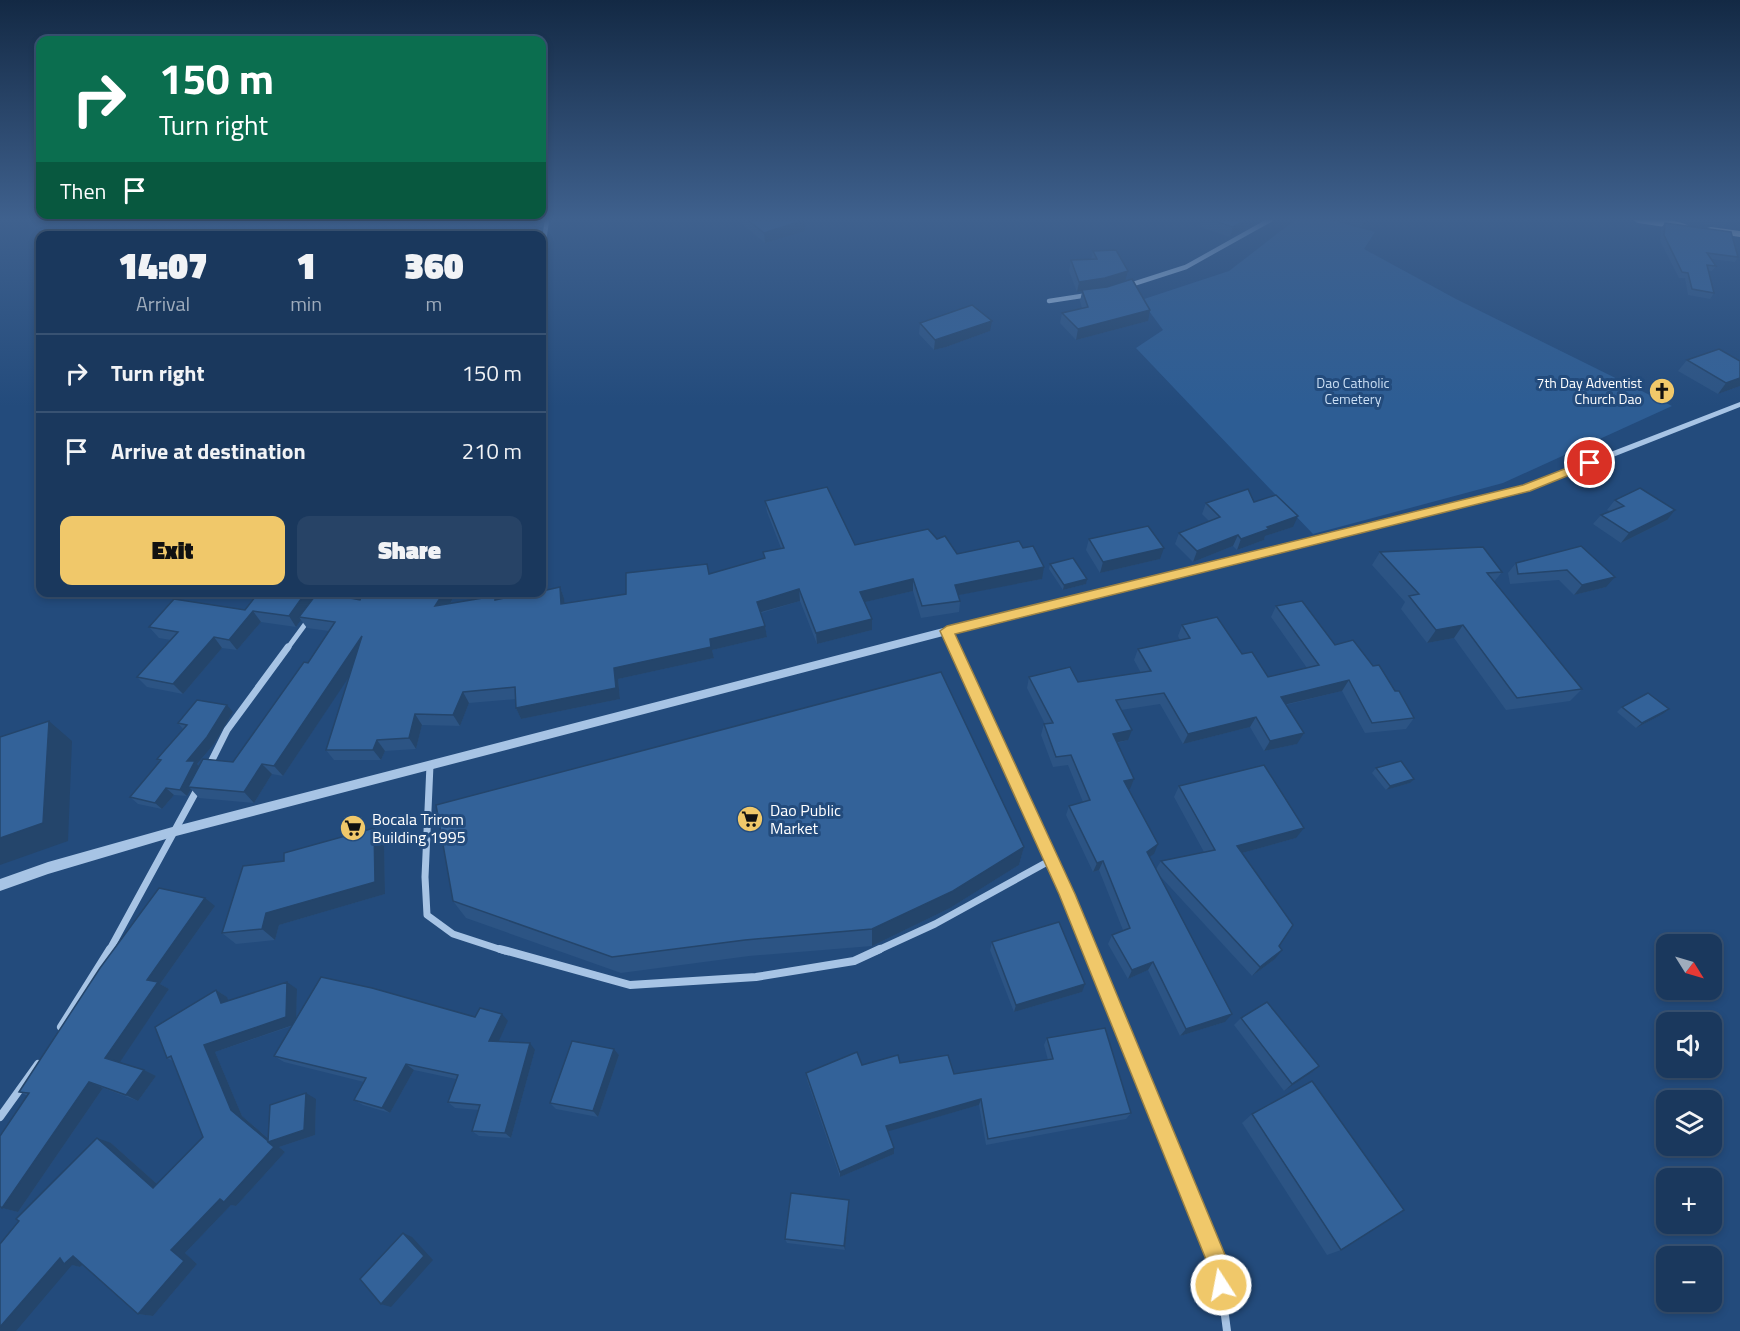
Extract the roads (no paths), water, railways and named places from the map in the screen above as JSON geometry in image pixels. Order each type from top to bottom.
[{"type":"street","points":[[1125,286],[1137,282]]},
{"type":"street","points":[[1049,301],[1093,295]]},
{"type":"street","points":[[0,885],[48,868],[176,831],[947,631],[1526,488],[1740,404]]},
{"type":"street","points":[[207,770],[227,730],[315,611]]},
{"type":"street","points":[[947,631],[1051,860],[1218,1262],[1227,1331]]},
{"type":"street","points":[[430,765],[425,877],[427,915],[453,934],[479,943],[630,985],[756,976],[854,962],[935,924],[1051,860]]},
{"type":"street","points":[[58,1033],[118,936],[201,781]]},
{"type":"street","points":[[0,1117],[46,1052]]},
{"type":"place","name":"7th Day Adventist Church Dao","points":[[1662,391]]},
{"type":"place","name":"Dao Public Market","points":[[750,819]]},
{"type":"place","name":"Bocala Trirom Building 1995","points":[[353,828]]},
{"type":"park label","name":"Dao Catholic Cemetery","points":[[1353,392]]}]
